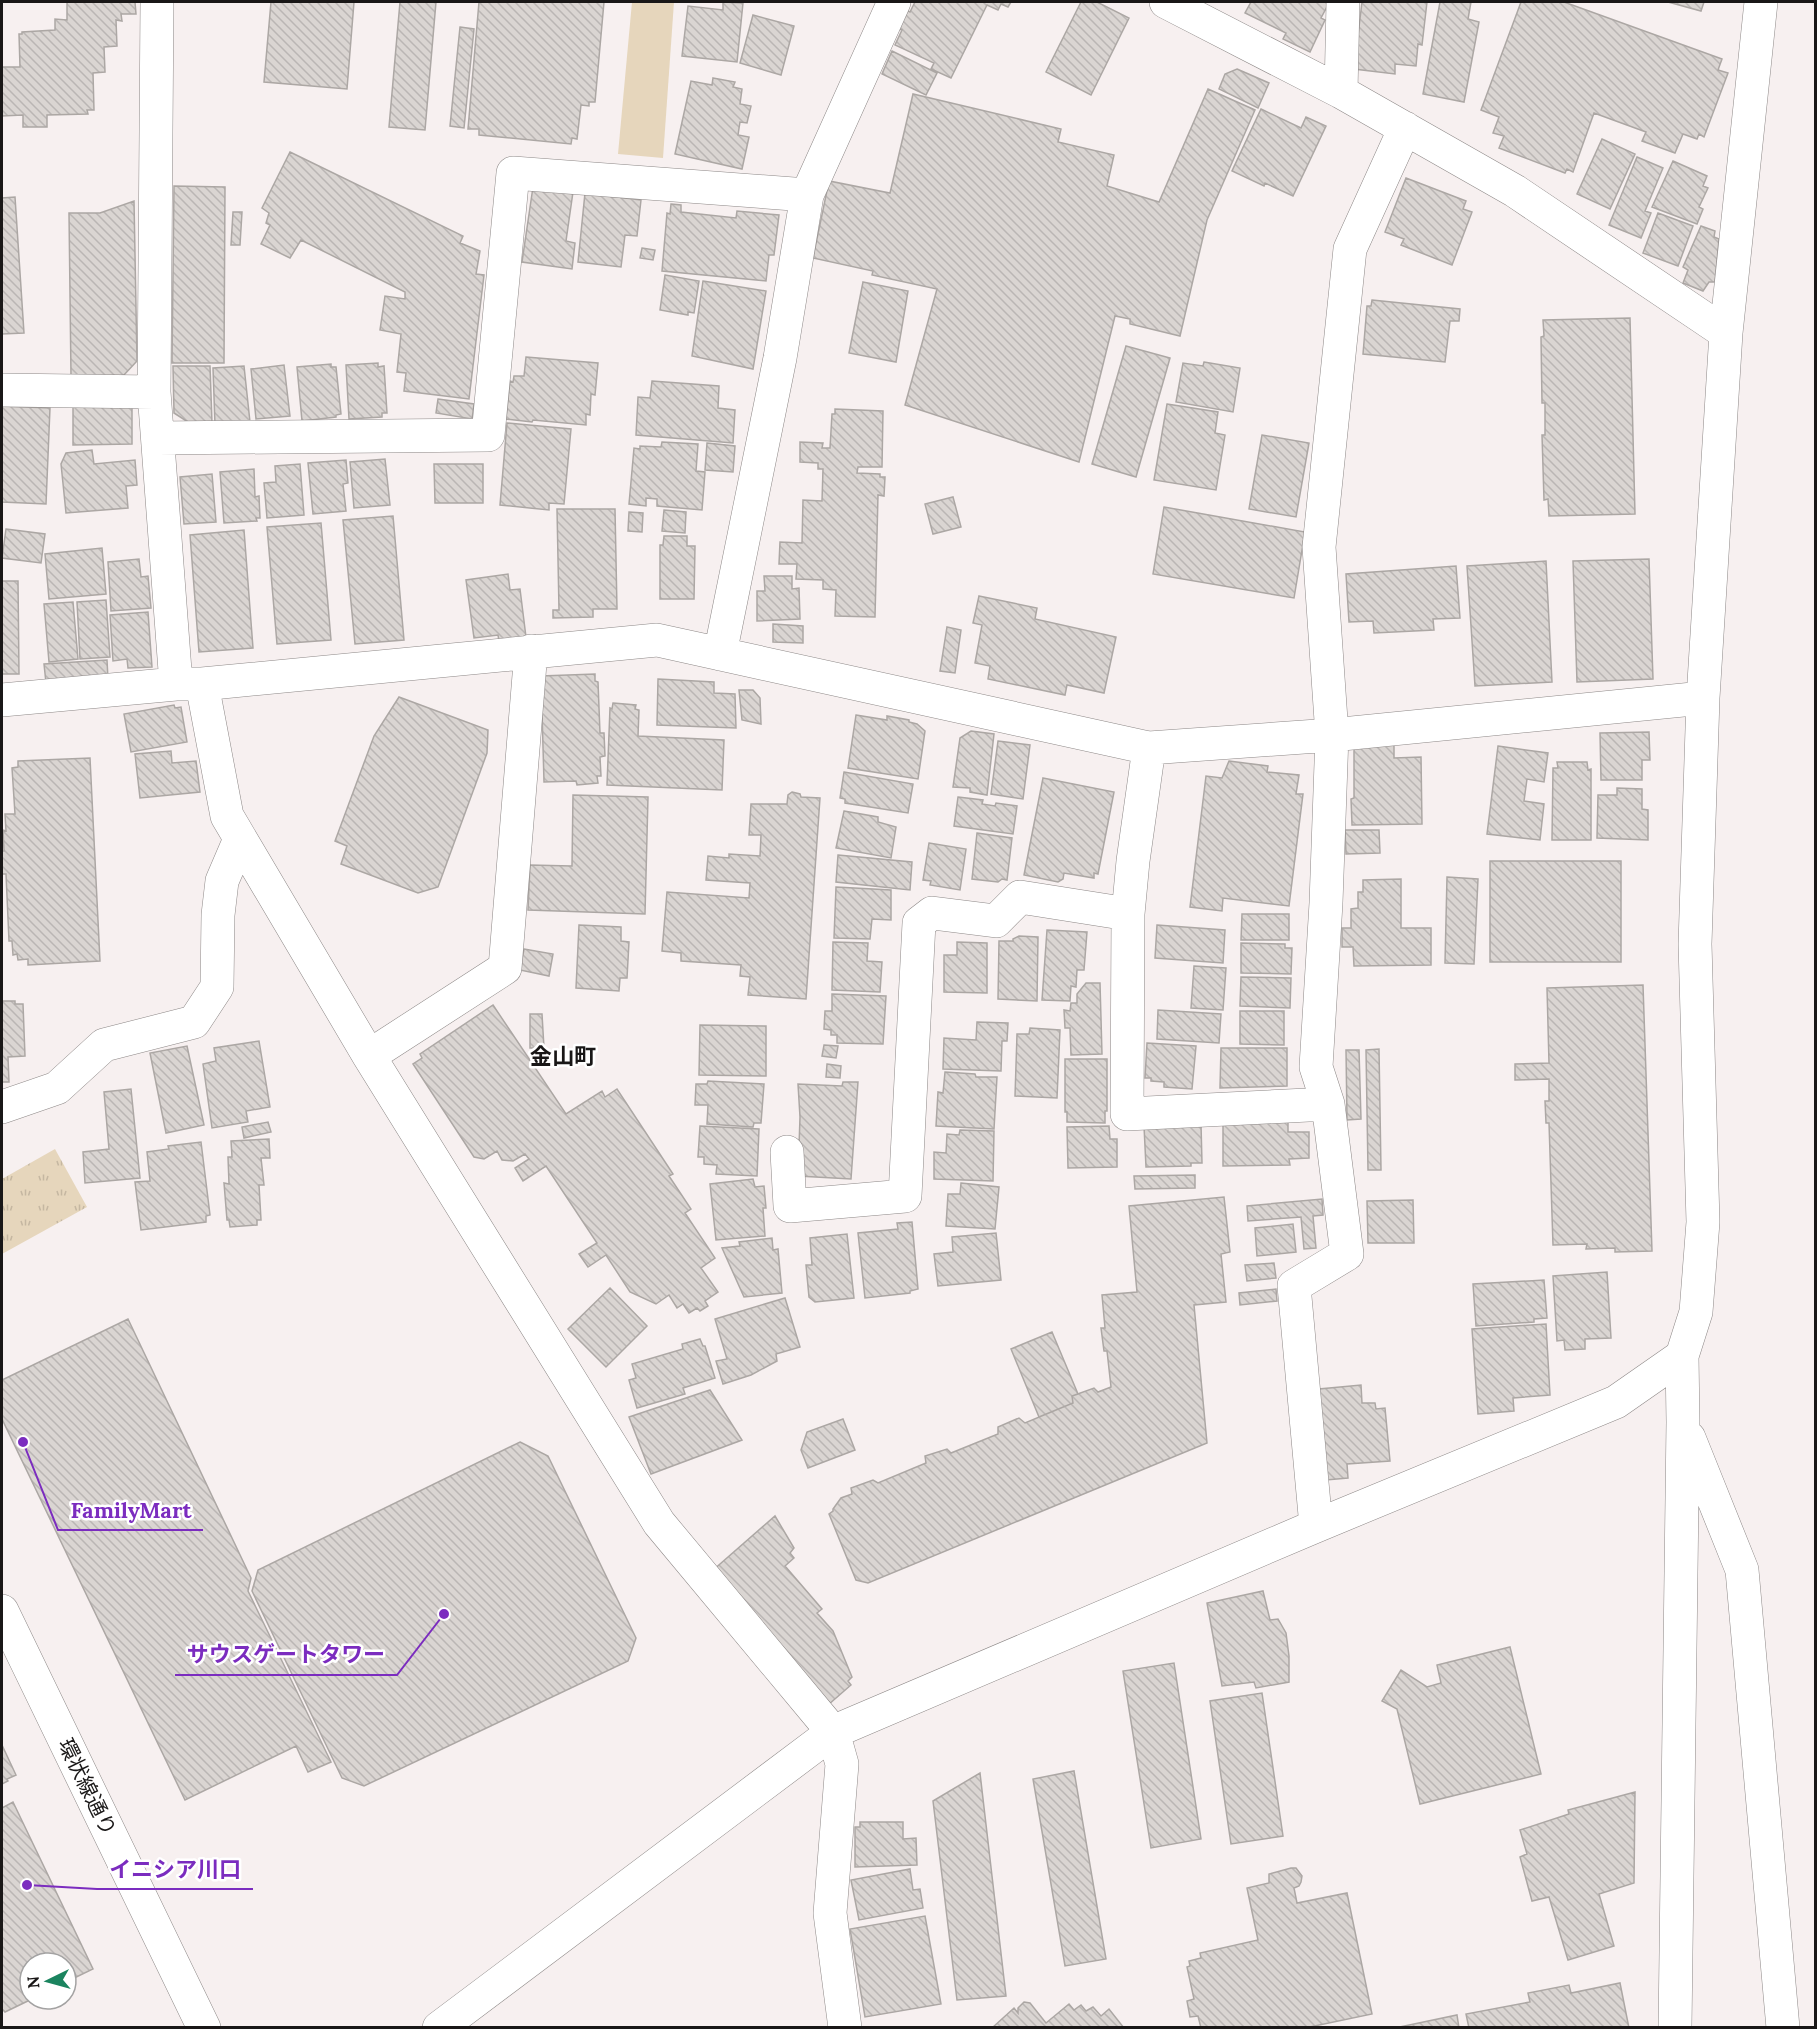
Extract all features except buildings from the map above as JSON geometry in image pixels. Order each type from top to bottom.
[{"type":"street","points":[[157,2],[154,392],[189,684],[227,816],[369,1056],[660,1523],[833,1732],[842,1764],[830,1913],[845,2028]]},
{"type":"street","points":[[720,654],[780,358],[807,195],[894,2]]},
{"type":"street","points":[[1166,2],[1341,92],[1515,191],[1726,333]]},
{"type":"street","points":[[1341,92],[1343,2]]},
{"type":"street","points":[[1675,2028],[1682,1356],[1696,1311],[1703,1222],[1695,944],[1703,698],[1726,333],[1761,2]]},
{"type":"street","points":[[1316,1526],[1294,1286],[1347,1254],[1328,1104],[1316,1067],[1326,903],[1332,735],[1319,547],[1350,249],[1405,128]]},
{"type":"street","points":[[158,438],[488,435],[513,173],[807,195]]},
{"type":"street","points":[[2,390],[154,392]]},
{"type":"street","points":[[2,700],[657,640],[1149,748],[1332,735],[1703,698]]},
{"type":"street","points":[[369,1056],[505,968],[531,651]]},
{"type":"street","points":[[1149,748],[1128,914],[1126,1114],[1328,1104]]},
{"type":"street","points":[[2,1107],[57,1088],[104,1045],[194,1022],[218,987],[218,915],[222,881],[240,839]]},
{"type":"street","points":[[787,1152],[790,1206],[905,1196],[919,923],[932,914],[996,921],[1020,897],[1128,914]]},
{"type":"street","points":[[439,2028],[833,1732],[1316,1526],[1616,1402],[1682,1356]]},
{"type":"street","points":[[1683,1422],[1742,1570],[1783,2028]]},
{"type":"street","name":"環状線通り","points":[[2,1611],[204,2028]]},
{"type":"green space","points":[[632,2],[674,2],[663,158],[618,154]]},
{"type":"green space","points":[[55,1149],[87,1207],[2,1254],[2,1179]]},
{"type":"place","name":"FamilyMart","points":[[23,1442]]},
{"type":"place","name":"サウスゲートタワー","points":[[444,1614]]},
{"type":"place","name":"イニシア川口","points":[[27,1885]]},
{"type":"district","name":"金山町","points":[[563,1056]]}]
